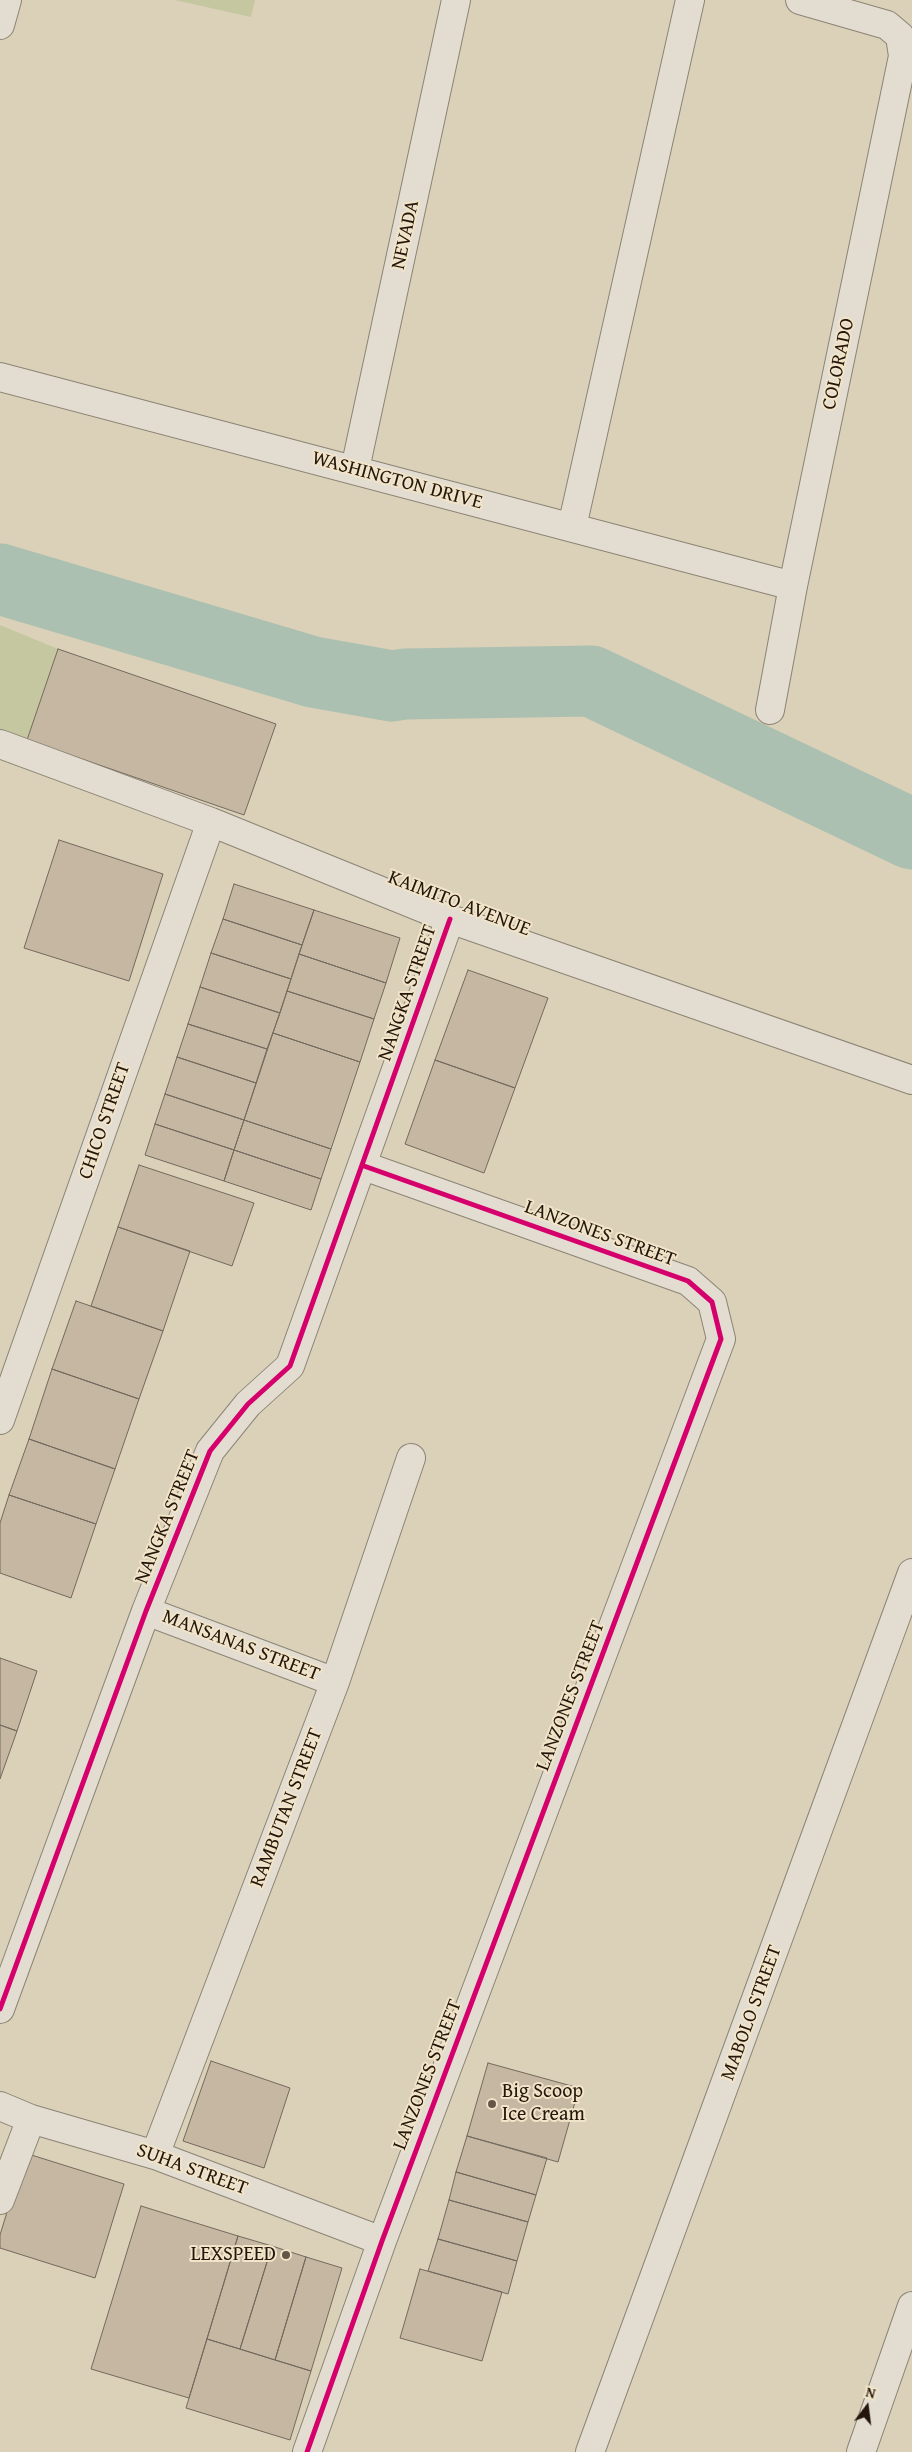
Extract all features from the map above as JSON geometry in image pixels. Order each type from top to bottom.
[{"type":"street","points":[[0,25],[7,0]]},
{"type":"street","name":"NEVADA","points":[[356,469],[456,0]]},
{"type":"street","points":[[572,527],[690,0]]},
{"type":"street","name":"COLORADO","points":[[770,710],[793,586],[903,56],[900,36],[887,25],[800,0]]},
{"type":"street","name":"WASHINGTON DRIVE","points":[[0,377],[356,469],[793,586]]},
{"type":"street","name":"KAIMITO AVENUE","points":[[0,744],[211,822],[450,919],[912,1080]]},
{"type":"street","name":"CHICO STREET","points":[[0,1420],[211,822]]},
{"type":"street","name":"NANGKA STREET","points":[[0,2009],[146,1611],[210,1451],[248,1404],[290,1366],[364,1166],[450,919]]},
{"type":"street","name":"LANZONES STREET","points":[[308,2452],[382,2241],[721,1339],[712,1302],[688,1281],[364,1166]]},
{"type":"street","name":"RAMBUTAN STREET","points":[[155,2156],[335,1682],[411,1458]]},
{"type":"street","name":"MABOLO STREET","points":[[590,2452],[902,1637],[912,1573]]},
{"type":"street","name":"MANSANAS STREET","points":[[146,1611],[335,1682]]},
{"type":"street","name":"SUHA STREET","points":[[0,2106],[31,2119],[155,2156],[382,2241]]},
{"type":"street","points":[[0,2200],[31,2119]]},
{"type":"street","points":[[861,2452],[912,2306]]},
{"type":"green space","points":[[175,0],[255,0],[251,17]]},
{"type":"green space","points":[[0,625],[58,649],[27,740],[0,729]]},
{"type":"building","points":[[58,649],[276,724],[244,815],[27,740]]},
{"type":"building","points":[[59,840],[163,874],[129,981],[24,948]]},
{"type":"building","points":[[234,884],[314,910],[302,945],[223,919]]},
{"type":"building","points":[[314,910],[400,938],[386,983],[299,954]]},
{"type":"building","points":[[223,919],[302,945],[291,979],[211,953]]},
{"type":"building","points":[[211,953],[291,979],[280,1013],[200,987]]},
{"type":"building","points":[[299,954],[386,983],[374,1019],[287,991]]},
{"type":"building","points":[[468,970],[548,998],[515,1088],[435,1060]]},
{"type":"building","points":[[200,987],[280,1013],[267,1049],[188,1024]]},
{"type":"building","points":[[287,991],[374,1019],[360,1062],[273,1033]]},
{"type":"building","points":[[188,1024],[267,1049],[256,1083],[177,1057]]},
{"type":"building","points":[[273,1033],[360,1062],[331,1149],[244,1120]]},
{"type":"building","points":[[177,1057],[256,1083],[244,1120],[165,1094]]},
{"type":"building","points":[[435,1060],[515,1088],[484,1173],[405,1144]]},
{"type":"building","points":[[165,1094],[244,1120],[234,1150],[155,1124]]},
{"type":"building","points":[[244,1120],[331,1149],[321,1179],[234,1150]]},
{"type":"building","points":[[155,1124],[234,1150],[224,1181],[145,1155]]},
{"type":"building","points":[[234,1150],[321,1179],[311,1210],[224,1181]]},
{"type":"building","points":[[139,1165],[254,1203],[232,1266],[118,1227]]},
{"type":"building","points":[[118,1227],[190,1251],[163,1331],[91,1306]]},
{"type":"building","points":[[76,1301],[163,1331],[139,1399],[52,1369]]},
{"type":"building","points":[[52,1369],[139,1399],[115,1469],[29,1439]]},
{"type":"building","points":[[29,1439],[115,1469],[96,1524],[9,1495]]},
{"type":"building","points":[[9,1495],[96,1524],[71,1598],[0,1573],[0,1523]]},
{"type":"building","points":[[0,1658],[37,1671],[17,1731],[0,1725]]},
{"type":"building","points":[[0,1725],[17,1731],[0,1779]]},
{"type":"building","points":[[211,2061],[290,2088],[264,2168],[183,2141]]},
{"type":"building","points":[[488,2063],[579,2088],[558,2162],[467,2136]]},
{"type":"building","points":[[467,2136],[547,2158],[536,2195],[456,2172]]},
{"type":"building","points":[[25,2153],[124,2184],[95,2278],[0,2248],[0,2235]]},
{"type":"building","points":[[456,2172],[536,2195],[528,2222],[449,2200]]},
{"type":"building","points":[[449,2200],[528,2222],[517,2261],[438,2239]]},
{"type":"building","points":[[141,2206],[238,2236],[189,2398],[91,2369]]},
{"type":"building","points":[[238,2236],[272,2246],[240,2349],[207,2339]]},
{"type":"building","points":[[438,2239],[517,2261],[508,2294],[428,2271]]},
{"type":"building","points":[[272,2246],[306,2257],[275,2360],[240,2349]]},
{"type":"building","points":[[306,2257],[342,2268],[311,2371],[275,2360]]},
{"type":"building","points":[[420,2269],[502,2292],[482,2361],[400,2338]]},
{"type":"building","points":[[207,2339],[311,2371],[290,2440],[186,2408]]},
{"type":"waterway","points":[[0,579],[313,672],[392,686],[405,684],[591,681],[912,834]]},
{"type":"cycle path","points":[[0,2009],[146,1611],[210,1451],[248,1404],[290,1366],[450,919]]},
{"type":"cycle path","points":[[307,2452],[382,2241],[721,1339],[712,1302],[688,1281],[364,1166]]},
{"type":"place","name":"Big Scoop Ice Cream","points":[[492,2104]]},
{"type":"place","name":"LEXSPEED","points":[[286,2255]]}]
